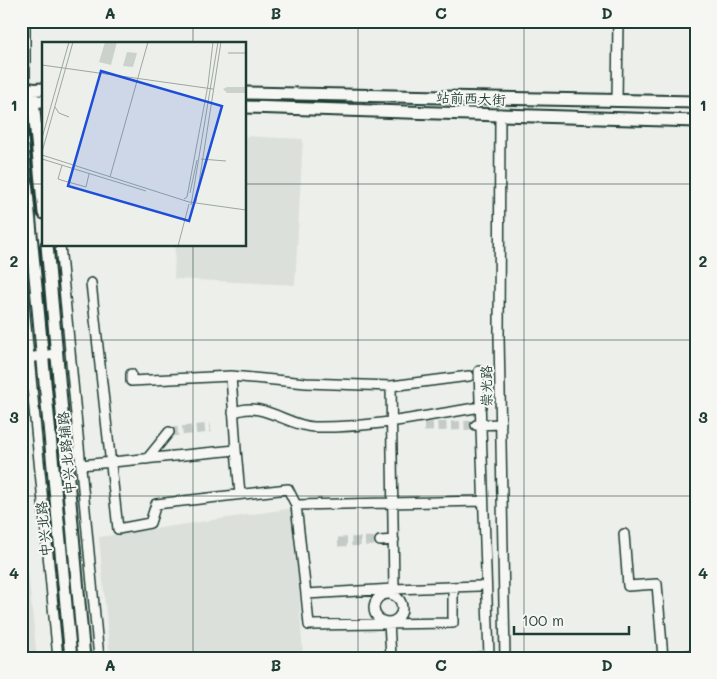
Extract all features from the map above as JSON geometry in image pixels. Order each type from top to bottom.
[{"type":"main road","points":[[31,89],[42,194]]},
{"type":"main road","name":"站前西大街","points":[[246,92],[691,102]]},
{"type":"main road","points":[[691,102],[691,121]]},
{"type":"main road","name":"站前西大街","points":[[246,107],[691,121]]},
{"type":"main road","name":"中兴北路","points":[[21,128],[70,658]]},
{"type":"main road","name":"中兴北路","points":[[47,246],[55,354],[84,658]]},
{"type":"main road","points":[[682,658],[696,656]]},
{"type":"street","points":[[25,21],[31,89]]},
{"type":"street","points":[[617,101],[618,22],[639,21]]},
{"type":"street","name":"崇光路","points":[[500,114],[504,658]]},
{"type":"street","name":"中兴北路辅路","points":[[60,246],[99,658]]},
{"type":"street","name":"中兴北路辅路","points":[[21,274],[26,359],[58,658]]},
{"type":"street","points":[[91,283],[118,529],[150,523],[156,504],[288,489],[296,505],[309,625],[453,623],[453,587]]},
{"type":"street","points":[[26,359],[55,354]]},
{"type":"street","points":[[476,658],[489,656],[479,425],[481,407],[480,371]]},
{"type":"street","points":[[131,374],[131,381],[231,376],[306,383],[391,386],[469,376]]},
{"type":"street","points":[[231,376],[240,494]]},
{"type":"street","points":[[389,623],[398,618],[402,610],[401,601],[394,592],[391,386]]},
{"type":"street","points":[[233,413],[240,409],[259,410],[312,427],[391,423],[481,407]]},
{"type":"street","points":[[479,425],[501,424]]},
{"type":"street","points":[[146,459],[169,432]]},
{"type":"street","points":[[81,465],[236,450]]},
{"type":"street","points":[[296,505],[483,501]]},
{"type":"street","points":[[624,534],[628,586],[657,584],[664,658]]},
{"type":"street","points":[[380,541],[394,540]]},
{"type":"street","points":[[306,594],[394,592],[479,586]]},
{"type":"street","points":[[389,623],[377,616],[375,603],[385,594],[394,592]]},
{"type":"street","points":[[389,623],[391,658]]},
{"type":"shaded area","points":[[246,136],[303,139],[295,285],[174,279],[175,246],[246,246]]},
{"type":"shaded area","points":[[21,501],[37,658],[21,658]]},
{"type":"shaded area","points":[[294,508],[303,658],[110,658],[99,537]]},
{"type":"tunnel","points":[[424,427],[476,425]]},
{"type":"tunnel","points":[[169,432],[211,428]]},
{"type":"tunnel","points":[[338,542],[380,541]]}]
